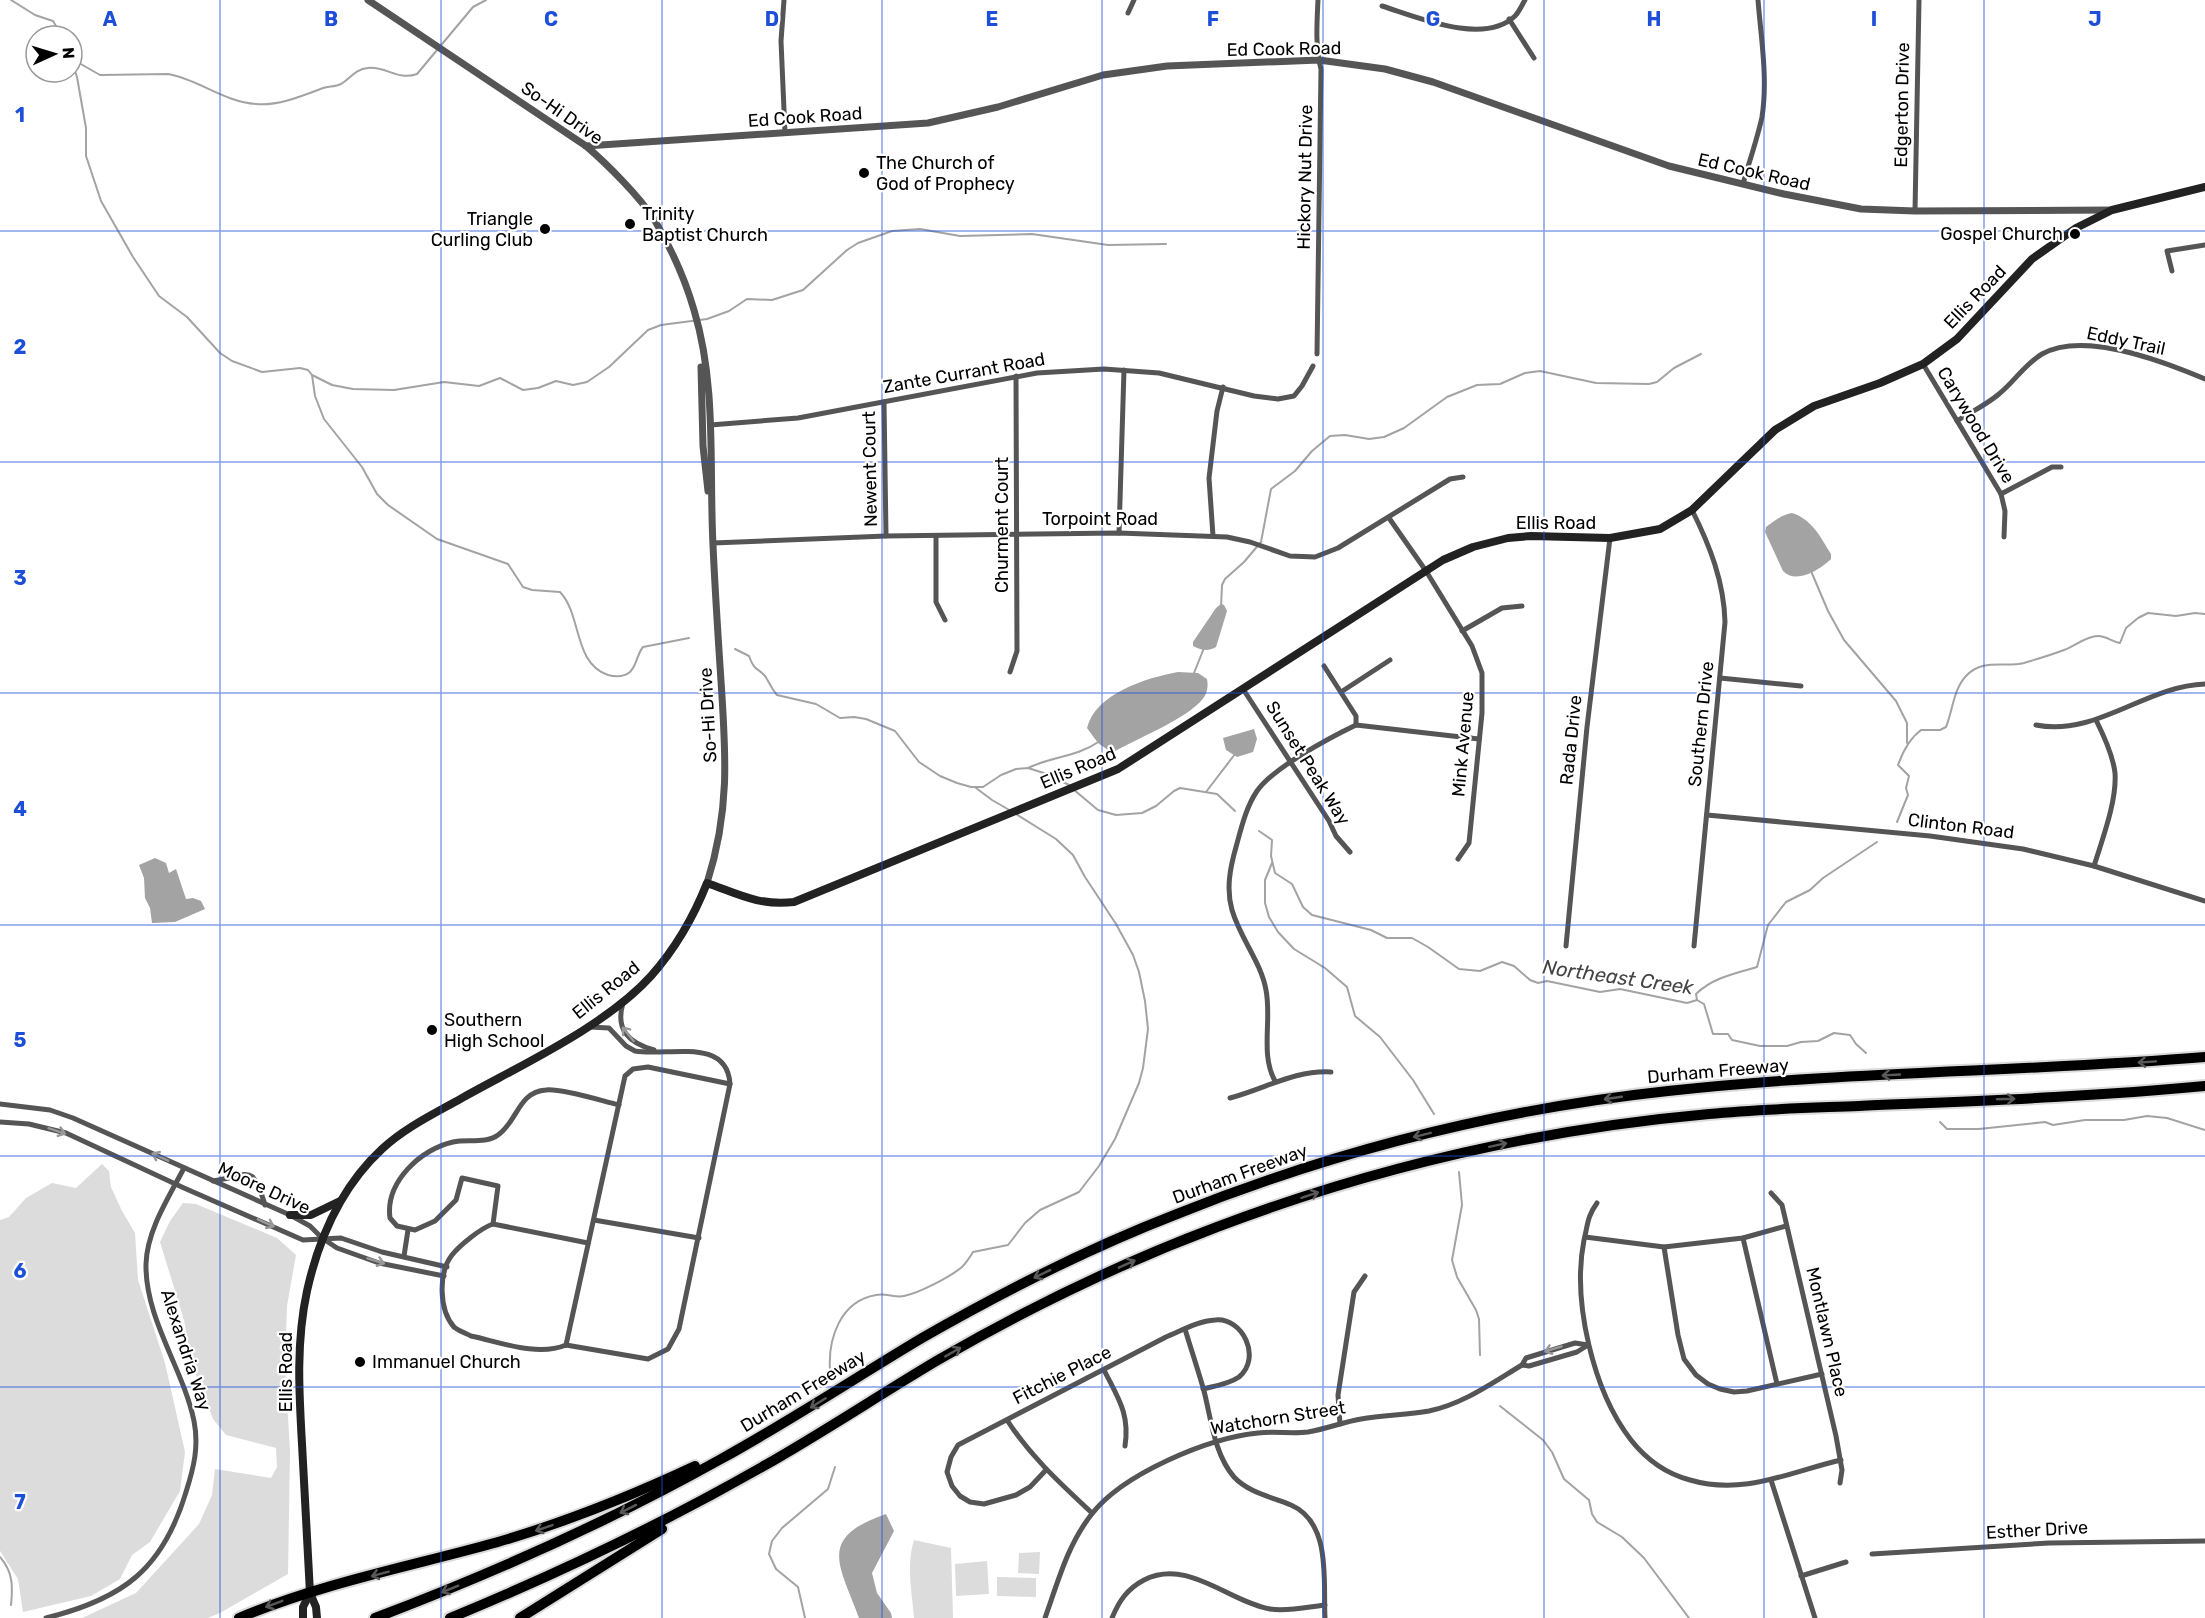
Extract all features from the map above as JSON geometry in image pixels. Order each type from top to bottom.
[{"type":"highway","name":"Durham Freeway","points":[[375,1618],[479,1577],[593,1526],[688,1477],[789,1420],[957,1318],[1080,1255],[1171,1216],[1311,1166],[1396,1141],[1550,1107],[1668,1091],[1787,1081],[2205,1057]]},
{"type":"highway","points":[[520,1618],[735,1482],[953,1352],[1074,1288],[1217,1227],[1291,1200],[1375,1175],[1517,1141],[1671,1118],[1788,1109],[2108,1095],[2205,1086]]},
{"type":"highway","points":[[239,1618],[278,1602],[498,1542],[568,1520],[678,1474],[789,1420]]},
{"type":"highway","points":[[450,1618],[596,1554],[735,1482]]},
{"type":"main road","name":"Ellis Road","points":[[317,1618],[316,1607],[310,1593],[298,1358],[304,1306],[322,1238],[341,1200],[369,1162],[406,1130],[586,1028],[624,1000],[651,975],[681,935],[694,914],[706,883],[762,903],[775,904],[803,898],[1118,769],[1443,560],[1473,546],[1508,538],[1532,536],[1610,538],[1660,529],[1692,510],[1775,430],[1814,406],[1880,383],[1923,364],[1957,339],[2032,259],[2076,228],[2112,210],[2205,187]]},
{"type":"main road","points":[[290,1215],[314,1214],[341,1200]]},
{"type":"main road","name":"Ellis Road","points":[[303,1618],[303,1607],[310,1593]]},
{"type":"street","name":"So-Hi Drive","points":[[368,0],[586,146],[608,165],[653,218],[682,274],[699,332],[706,369],[726,778],[720,834],[706,883]]},
{"type":"street","points":[[784,0],[781,41],[785,133]]},
{"type":"street","points":[[1128,13],[1134,0]]},
{"type":"street","name":"Hickory Nut Drive","points":[[1317,354],[1321,78],[1318,0]]},
{"type":"street","points":[[1382,6],[1476,31],[1493,27],[1515,16],[1524,0]]},
{"type":"street","points":[[1743,184],[1754,151],[1764,100],[1758,0]]},
{"type":"street","name":"Edgerton Drive","points":[[1915,211],[1919,0]]},
{"type":"street","points":[[1509,19],[1534,58]]},
{"type":"street","name":"Ed Cook Road","points":[[586,146],[939,121],[1017,102],[1096,76],[1146,68],[1319,60],[1385,69],[1433,82],[1698,175],[1843,207],[1915,211],[2112,210]]},
{"type":"street","points":[[2172,271],[2168,251],[2205,244]]},
{"type":"street","name":"So-Hi Drive","points":[[699,332],[703,446],[713,543]]},
{"type":"street","name":"Eddy Trail","points":[[1957,421],[1998,395],[2029,364],[2054,348],[2086,346],[2138,355],[2166,363],[2205,379]]},
{"type":"street","name":"Carywood Drive","points":[[1923,364],[2001,494],[2005,511],[2004,537]]},
{"type":"street","name":"Zante Currant Road","points":[[710,425],[778,421],[1036,373],[1124,370],[1159,373],[1254,396],[1278,399],[1294,396],[1309,376],[1313,366]]},
{"type":"street","points":[[1119,533],[1124,370]]},
{"type":"street","name":"Churment Court","points":[[1010,672],[1017,651],[1016,376]]},
{"type":"street","points":[[1213,536],[1209,478],[1216,411],[1223,387]]},
{"type":"street","name":"Newent Court","points":[[884,402],[886,536]]},
{"type":"street","points":[[2001,494],[2052,466],[2061,467]]},
{"type":"street","name":"Torpoint Road","points":[[713,543],[886,536],[1119,533],[1213,536],[1250,542],[1290,556],[1315,557],[1338,548],[1450,479],[1462,477]]},
{"type":"street","name":"Southern Drive","points":[[1692,510],[1712,554],[1722,587],[1725,622],[1694,946]]},
{"type":"street","name":"Mink Avenue","points":[[1389,518],[1426,571],[1478,658],[1482,673],[1479,739],[1469,843],[1458,859]]},
{"type":"street","points":[[936,536],[936,602],[945,620]]},
{"type":"street","name":"Rada Drive","points":[[1566,946],[1587,727],[1610,538]]},
{"type":"street","points":[[1462,631],[1502,608],[1522,606]]},
{"type":"street","points":[[1341,692],[1390,660]]},
{"type":"street","points":[[1324,666],[1356,716],[1356,725]]},
{"type":"street","points":[[1720,678],[1801,686]]},
{"type":"street","points":[[2036,726],[2049,728],[2073,726],[2096,720],[2165,691],[2186,685],[2205,684]]},
{"type":"street","name":"Sunset Peak Way","points":[[1243,689],[1329,821],[1335,836],[1350,852]]},
{"type":"street","points":[[2094,866],[2115,783],[2112,759],[2096,720]]},
{"type":"street","points":[[1275,1081],[1268,1053],[1266,990],[1232,911],[1229,881],[1232,862],[1253,798],[1264,783],[1291,763],[1337,734],[1356,725],[1479,739]]},
{"type":"street","name":"Clinton Road","points":[[1707,814],[1972,841],[2023,849],[2094,866],[2205,901]]},
{"type":"street","points":[[624,1000],[620,1020],[626,1034],[636,1043],[658,1051]]},
{"type":"street","points":[[586,1028],[601,1026],[609,1028],[626,1046],[635,1051],[708,1053],[719,1059],[730,1074],[730,1084],[679,1329],[668,1349],[648,1359],[566,1345],[541,1350],[471,1336],[452,1325],[443,1296],[444,1276],[455,1252],[483,1228],[493,1224],[588,1243]]},
{"type":"street","points":[[566,1345],[625,1076],[638,1067],[648,1066],[730,1084]]},
{"type":"street","points":[[1230,1098],[1265,1088],[1275,1081],[1306,1073],[1331,1072]]},
{"type":"street","points":[[493,1224],[498,1186],[462,1178],[456,1200],[435,1221],[420,1228],[408,1230],[397,1226],[390,1218],[393,1194],[404,1175],[429,1151],[451,1142],[494,1138],[507,1128],[522,1101],[533,1093],[545,1090],[619,1105]]},
{"type":"street","name":"Moore Drive","points":[[0,1104],[50,1110],[73,1118],[290,1215],[310,1226],[322,1238]]},
{"type":"street","name":"Moore Drive","points":[[0,1122],[29,1124],[57,1130],[303,1240],[322,1238]]},
{"type":"street","name":"Alexandria Way","points":[[46,1618],[101,1601],[116,1593],[153,1560],[162,1549],[179,1514],[193,1469],[197,1450],[194,1420],[155,1313],[146,1264],[158,1219],[184,1168]]},
{"type":"street","points":[[213,1181],[239,1174],[250,1174],[257,1181],[265,1205]]},
{"type":"street","name":"Montlawn Place","points":[[1771,1193],[1782,1205],[1840,1460],[1842,1470],[1840,1483]]},
{"type":"street","points":[[1598,1203],[1589,1215],[1581,1263],[1588,1345],[1602,1383],[1623,1427],[1641,1452],[1675,1475],[1704,1484],[1734,1487],[1771,1480],[1840,1460]]},
{"type":"street","points":[[594,1220],[699,1238]]},
{"type":"street","points":[[1585,1237],[1664,1247],[1743,1238],[1786,1227]]},
{"type":"street","points":[[404,1256],[408,1230]]},
{"type":"street","points":[[322,1238],[341,1238],[382,1252],[447,1267]]},
{"type":"street","points":[[322,1238],[337,1248],[379,1263],[444,1276]]},
{"type":"street","points":[[1743,1238],[1777,1384]]},
{"type":"street","points":[[1664,1247],[1678,1335],[1684,1359],[1696,1375],[1708,1384],[1734,1392],[1821,1374]]},
{"type":"street","points":[[1340,1424],[1338,1395],[1354,1292],[1365,1276]]},
{"type":"street","name":"Fitchie Place","points":[[1046,1470],[1030,1487],[1016,1495],[984,1503],[970,1502],[960,1496],[952,1486],[948,1472],[951,1457],[958,1445],[1185,1329],[1215,1320],[1234,1324],[1247,1340],[1249,1358],[1246,1367],[1240,1376],[1203,1389]]},
{"type":"street","points":[[1185,1329],[1216,1440],[1225,1464],[1234,1477],[1257,1492],[1294,1506],[1316,1528],[1322,1556],[1325,1618]]},
{"type":"street","name":"Watchorn Street","points":[[1045,1618],[1067,1555],[1092,1513],[1108,1495],[1155,1467],[1216,1440],[1260,1432],[1308,1432],[1361,1419],[1429,1411],[1474,1394],[1522,1365],[1527,1358],[1575,1343],[1588,1345]]},
{"type":"street","name":"Watchorn Street","points":[[1522,1365],[1529,1366],[1577,1352],[1588,1345]]},
{"type":"street","points":[[1104,1371],[1126,1416],[1128,1430],[1125,1446]]},
{"type":"street","points":[[1007,1420],[1020,1441],[1046,1470],[1092,1513]]},
{"type":"street","points":[[1771,1480],[1815,1618]]},
{"type":"street","name":"Esther Drive","points":[[1872,1554],[2060,1543],[2205,1541]]},
{"type":"street","points":[[1801,1576],[1846,1562]]},
{"type":"street","points":[[1112,1618],[1123,1596],[1133,1586],[1152,1576],[1166,1573],[1185,1575],[1270,1609],[1325,1605]]},
{"type":"shaded area","points":[[1792,513],[1810,524],[1831,554],[1831,559],[1821,567],[1801,576],[1788,575],[1783,571],[1765,532],[1766,527],[1772,522]]},
{"type":"shaded area","points":[[1221,604],[1227,611],[1216,647],[1210,650],[1198,649],[1193,646],[1193,642]]},
{"type":"shaded area","points":[[1178,672],[1198,673],[1207,679],[1206,693],[1198,704],[1169,724],[1112,753],[1098,743],[1087,728],[1092,716],[1111,696],[1138,683]]},
{"type":"shaded area","points":[[1254,729],[1257,739],[1253,752],[1237,757],[1226,750],[1223,738]]},
{"type":"shaded area","points":[[155,858],[166,863],[169,873],[176,869],[186,899],[193,898],[201,901],[205,909],[175,922],[152,923],[150,908],[145,898],[144,878],[139,865]]},
{"type":"shaded area","points":[[102,1164],[109,1171],[111,1187],[135,1233],[138,1280],[165,1363],[185,1452],[180,1491],[150,1542],[132,1555],[120,1579],[91,1596],[23,1612],[18,1579],[0,1551],[0,1220],[9,1217],[26,1198],[52,1183],[76,1188]]},
{"type":"shaded area","points":[[183,1203],[196,1204],[277,1238],[296,1255],[287,1306],[285,1366],[290,1451],[288,1574],[208,1618],[82,1618],[136,1593],[199,1524],[212,1495],[215,1469],[271,1478],[277,1467],[276,1448],[226,1435],[213,1419],[192,1365],[184,1320],[160,1242],[170,1221]]},
{"type":"shaded area","points":[[886,1514],[894,1531],[872,1573],[877,1593],[892,1618],[859,1618],[841,1568],[839,1555],[842,1543],[850,1533],[864,1523]]},
{"type":"shaded area","points":[[914,1540],[951,1548],[953,1618],[914,1618],[910,1569]]},
{"type":"shaded area","points":[[1040,1552],[1039,1574],[1018,1573],[1019,1553]]},
{"type":"shaded area","points":[[987,1561],[989,1594],[956,1596],[955,1564]]},
{"type":"shaded area","points":[[997,1577],[1036,1578],[1036,1597],[997,1596]]},
{"type":"waterway","name":"Northeast Creek","points":[[11,0],[55,24]]},
{"type":"waterway","points":[[84,66],[100,75],[168,74],[233,99],[256,104],[273,103],[339,85],[363,69],[381,69],[404,76],[417,74],[473,7],[486,0]]},
{"type":"waterway","name":"Northeast Creek","points":[[78,84],[86,128],[86,156],[101,201],[133,257],[159,296],[187,317],[220,353],[232,361],[262,372],[300,368],[308,370],[312,375],[315,396],[324,419],[362,467],[377,494],[388,505],[437,539],[508,564],[523,587],[560,592],[572,613],[583,650],[597,669],[611,676],[625,675],[636,663],[643,647],[689,638]]},
{"type":"waterway","points":[[312,375],[332,385],[353,389],[394,390],[444,382],[479,386],[500,378],[523,390],[538,388],[556,381],[573,385],[587,382],[609,367],[648,330],[661,325],[707,319],[729,311],[747,299],[772,300],[803,290],[847,250],[858,243],[892,231],[920,229],[960,236],[1032,234],[1108,245],[1166,244]]},
{"type":"waterway","points":[[1221,607],[1222,585],[1225,579],[1261,542],[1271,489],[1295,471],[1312,451],[1330,436],[1345,435],[1369,439],[1384,437],[1404,428],[1447,397],[1477,385],[1500,384],[1525,373],[1540,371],[1596,383],[1649,384],[1657,382],[1674,368],[1701,354]]},
{"type":"waterway","points":[[1811,571],[1828,611],[1844,640],[1896,701],[1907,723],[1907,743]]},
{"type":"waterway","points":[[1897,822],[1908,795],[1906,788],[1909,776],[1898,765],[1904,750],[1921,730],[1940,730],[1946,727],[1958,687],[1973,670],[1987,665],[2024,663],[2064,650],[2094,636],[2120,643],[2126,628],[2148,613],[2176,616],[2205,614]]},
{"type":"waterway","points":[[1194,673],[1204,648]]},
{"type":"waterway","name":"Northeast Creek","points":[[735,649],[749,656],[777,695],[816,704],[840,718],[866,719],[895,731],[919,762],[940,776],[957,783],[971,787],[983,787],[1001,775],[1016,769],[1028,768],[1069,785]]},
{"type":"waterway","points":[[1028,768],[1082,751],[1100,741]]},
{"type":"waterway","points":[[1206,792],[1235,754]]},
{"type":"waterway","points":[[976,788],[1011,811]]},
{"type":"waterway","name":"Northeast Creek","points":[[1073,789],[1098,810],[1116,815],[1142,813],[1156,806],[1180,788],[1217,794],[1235,811]]},
{"type":"waterway","points":[[830,1370],[834,1334],[845,1313],[853,1305],[876,1295],[904,1296],[918,1292],[962,1267],[973,1252],[1008,1245],[1025,1223],[1040,1210],[1079,1192],[1099,1166],[1115,1139],[1139,1083],[1148,1029],[1145,1001],[1133,955],[1073,855],[1056,839],[1016,814]]},
{"type":"waterway","name":"Northeast Creek","points":[[1259,831],[1272,840],[1271,856],[1275,873],[1292,884],[1303,907],[1312,915],[1371,930],[1387,938],[1412,938],[1459,969],[1480,971],[1502,962],[1514,966],[1530,980],[1538,983],[1547,981],[1600,992],[1620,989],[1687,1003],[1697,1000]]},
{"type":"waterway","points":[[1697,1000],[1696,994],[1709,984],[1757,967],[1768,925],[1786,902],[1810,890],[1823,878],[1877,842]]},
{"type":"waterway","points":[[1272,863],[1265,880],[1265,903],[1269,917],[1278,932],[1294,949],[1325,968],[1347,987],[1355,1016],[1380,1037],[1413,1080],[1434,1114]]},
{"type":"waterway","name":"Northeast Creek","points":[[1697,1000],[1704,1004],[1713,1034],[1728,1034],[1732,1040],[1760,1046],[1787,1046],[1818,1041],[1834,1033],[1850,1035],[1866,1053]]},
{"type":"waterway","name":"Northeast Creek","points":[[1940,1122],[1947,1129],[1979,1129],[2045,1122],[2053,1125],[2085,1120],[2124,1120],[2147,1116],[2167,1118],[2205,1130]]},
{"type":"waterway","points":[[1459,1172],[1462,1205],[1452,1260],[1457,1277],[1479,1319],[1480,1355]]},
{"type":"waterway","points":[[1500,1406],[1543,1440],[1552,1452],[1564,1479],[1589,1500],[1592,1514],[1597,1522],[1622,1537],[1644,1558],[1689,1618]]},
{"type":"waterway","points":[[805,1618],[798,1587],[776,1569],[769,1554],[772,1541],[782,1528],[828,1489],[835,1467]]},
{"type":"waterway","points":[[0,1557],[11,1580],[11,1605]]},
{"type":"place","name":"The Church of God of Prophecy","points":[[864,173]]},
{"type":"place","name":"Trinity Baptist Church","points":[[630,224]]},
{"type":"place","name":"Triangle Curling Club","points":[[545,229]]},
{"type":"place","name":"Gospel Church","points":[[2075,234]]},
{"type":"place","name":"Southern High School","points":[[432,1030]]},
{"type":"place","name":"Immanuel Church","points":[[360,1362]]}]
